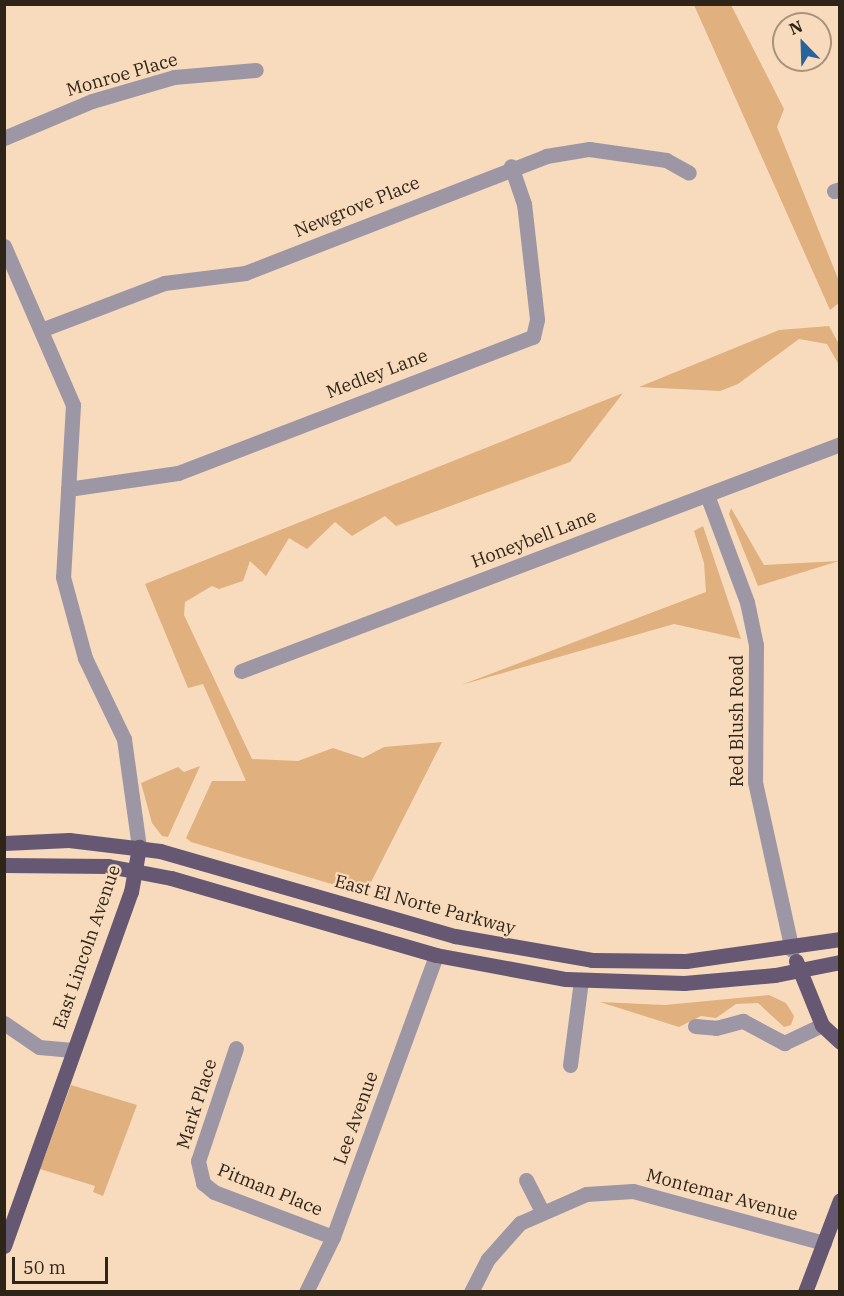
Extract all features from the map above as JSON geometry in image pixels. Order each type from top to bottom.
[{"type":"main road","name":"East El Norte Parkway","points":[[4,843],[69,840],[140,847],[519,951],[592,960],[686,960],[792,950],[840,939]]},
{"type":"main road","name":"East Lincoln Avenue","points":[[4,1246],[135,871],[140,847]]},
{"type":"main road","points":[[4,865],[67,863],[135,871],[436,955],[581,980],[684,983],[799,970],[840,962]]},
{"type":"main road","points":[[792,950],[822,1025],[840,1042]]},
{"type":"main road","points":[[804,1292],[840,1200]]},
{"type":"street","name":"Monroe Place","points":[[4,138],[92,101],[174,77],[256,70]]},
{"type":"street","name":"Newgrove Place","points":[[41,330],[164,283],[245,273],[511,166],[589,149],[666,160],[688,173]]},
{"type":"street","name":"Medley Lane","points":[[68,489],[178,473],[533,337],[537,319],[524,204],[511,166]]},
{"type":"street","name":"East Lincoln Avenue","points":[[4,246],[73,405],[63,577],[69,614],[124,739],[140,847]]},
{"type":"street","name":"Honeybell Lane","points":[[242,671],[840,444]]},
{"type":"street","name":"Red Blush Road","points":[[707,495],[747,602],[756,645],[755,782],[792,950]]},
{"type":"street","name":"Lee Avenue","points":[[306,1292],[333,1237],[436,955]]},
{"type":"street","points":[[570,1065],[581,980]]},
{"type":"street","points":[[695,1026],[716,1028],[743,1021],[784,1043],[822,1025]]},
{"type":"street","points":[[4,1023],[39,1047],[73,1050]]},
{"type":"street","name":"Mark Place","points":[[198,1173],[236,1048]]},
{"type":"street","name":"Pitman Place","points":[[198,1173],[214,1192],[333,1237]]},
{"type":"street","points":[[526,1180],[542,1211]]},
{"type":"street","name":"Montemar Avenue","points":[[471,1292],[488,1259],[520,1223],[542,1211],[586,1194],[633,1191],[824,1243]]},
{"type":"shaded area","points":[[694,5],[731,5],[784,109],[777,127],[839,281],[839,303],[830,310]]},
{"type":"shaded area","points":[[829,326],[839,344],[839,365],[827,344],[799,339],[738,384],[720,391],[639,387],[779,330]]},
{"type":"shaded area","points":[[623,393],[570,462],[396,526],[385,516],[352,536],[335,522],[307,549],[289,538],[266,576],[250,561],[243,581],[219,589],[212,586],[185,602],[184,615],[252,759],[298,761],[333,748],[363,758],[384,747],[442,742],[365,894],[191,842],[186,838],[212,781],[246,781],[203,684],[188,688],[145,584]]},
{"type":"shaded area","points":[[731,508],[764,565],[839,561],[758,586],[729,514]]},
{"type":"shaded area","points":[[703,526],[741,639],[674,624],[461,685],[706,592],[704,563],[694,531]]},
{"type":"shaded area","points":[[200,766],[168,837],[162,836],[152,823],[141,783],[178,767],[184,772]]},
{"type":"shaded area","points":[[769,995],[786,1003],[794,1016],[791,1025],[784,1027],[758,1003],[736,1004],[716,1018],[701,1016],[679,1027],[600,1002],[665,1005]]},
{"type":"shaded area","points":[[71,1085],[137,1105],[103,1196],[93,1192],[95,1186],[40,1169]]}]
